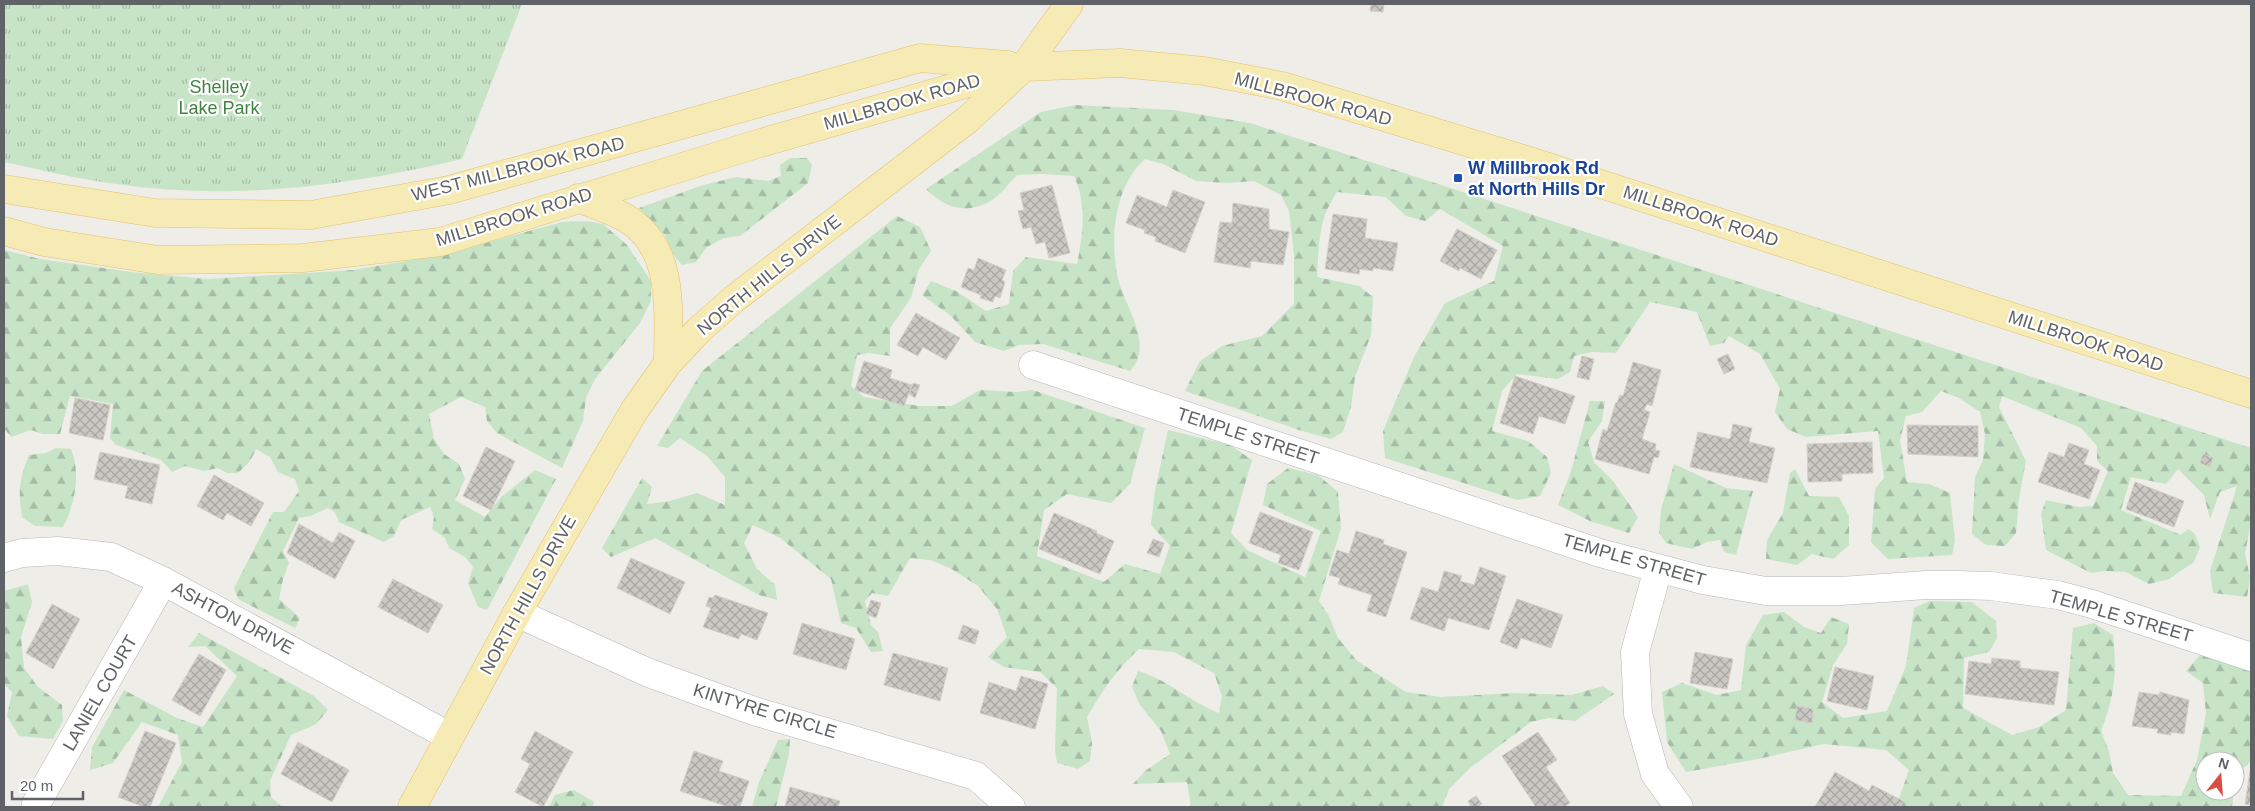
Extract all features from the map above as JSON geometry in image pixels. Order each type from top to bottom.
[{"type":"main road","name":"NORTH HILLS DRIVE","points":[[412,807],[517,613],[634,411],[668,363],[699,330],[734,299],[967,120],[1024,67],[1069,4]]},
{"type":"main road","name":"WEST MILLBROOK ROAD","points":[[4,189],[155,213],[310,215],[449,190],[920,58],[1024,67]]},
{"type":"main road","name":"MILLBROOK ROAD","points":[[4,231],[44,242],[158,260],[303,258],[440,242],[578,198],[1024,67],[1120,63],[1204,71],[1282,86],[1523,159],[2251,394]]},
{"type":"main road","points":[[578,198],[624,218],[639,228],[656,252],[665,273],[668,295],[668,363]]},
{"type":"street","name":"TEMPLE STREET","points":[[1033,365],[1600,552],[1703,580],[1766,591],[1841,591],[1951,585],[1991,586],[2049,594],[2092,604],[2251,657]]},
{"type":"street","name":"ASHTON DRIVE","points":[[4,558],[22,553],[73,551],[111,557],[163,580],[449,736]]},
{"type":"street","points":[[1658,569],[1635,652],[1638,714],[1655,774],[1679,807]]},
{"type":"street","name":"LANIEL COURT","points":[[36,804],[163,580]]},
{"type":"street","name":"KINTYRE CIRCLE","points":[[517,613],[649,674],[754,711],[976,776],[1011,807]]},
{"type":"green space","name":"Shelley Lake Park","points":[[4,4],[522,4],[462,159],[377,177],[333,183],[247,191],[203,191],[160,189],[102,182],[4,162]]},
{"type":"green space","points":[[1075,105],[1174,110],[1250,123],[2251,448],[2251,522],[2245,553],[2250,578],[2247,597],[2213,593],[2210,571],[2237,486],[2220,492],[2210,519],[2204,495],[2178,469],[2166,484],[2131,477],[2121,510],[2181,535],[2188,529],[2194,533],[2200,547],[2194,562],[2169,579],[2149,584],[2126,572],[2105,571],[2091,573],[2046,550],[2041,514],[2046,500],[2079,507],[2093,506],[2108,471],[2097,461],[2097,446],[2081,428],[2002,396],[1999,407],[2026,461],[2019,498],[2016,533],[2005,546],[1986,545],[1972,534],[1975,477],[1983,460],[1985,434],[1980,412],[1959,398],[1941,391],[1922,412],[1906,416],[1900,440],[1907,482],[1929,484],[1950,493],[1955,541],[1952,555],[1888,559],[1871,542],[1875,489],[1884,478],[1878,431],[1806,437],[1787,429],[1775,412],[1780,389],[1760,354],[1729,336],[1724,343],[1710,346],[1697,312],[1650,302],[1616,353],[1592,352],[1574,356],[1570,372],[1558,379],[1517,374],[1502,391],[1492,431],[1528,441],[1547,457],[1551,473],[1540,496],[1517,500],[1385,458],[1383,431],[1414,357],[1445,303],[1494,281],[1503,246],[1440,209],[1425,221],[1406,216],[1386,197],[1337,192],[1326,212],[1323,222],[1319,243],[1317,277],[1359,286],[1373,297],[1371,335],[1355,377],[1351,407],[1343,432],[1331,439],[1185,391],[1200,361],[1222,346],[1262,336],[1294,304],[1294,256],[1289,211],[1281,195],[1254,181],[1227,183],[1196,181],[1163,164],[1145,159],[1135,170],[1121,197],[1117,212],[1114,243],[1120,286],[1139,336],[1140,348],[1137,360],[1130,371],[1043,344],[1019,345],[1004,351],[975,342],[951,316],[922,295],[931,281],[956,291],[986,311],[1009,304],[1013,271],[1026,257],[1077,264],[1083,220],[1078,187],[1074,176],[1017,175],[993,200],[971,208],[955,207],[947,204],[926,189],[1041,112]]},
{"type":"green space","points":[[790,158],[807,158],[812,165],[808,183],[740,236],[724,238],[707,247],[696,262],[682,265],[674,256],[665,235],[639,208],[700,186],[736,177],[768,181],[781,176],[780,165]]},
{"type":"green space","points":[[897,216],[920,227],[931,251],[919,269],[911,298],[890,328],[890,356],[869,353],[857,355],[851,386],[864,397],[919,406],[952,406],[980,390],[1017,392],[1033,390],[1145,428],[1130,484],[1111,503],[1067,494],[1044,510],[1037,556],[1104,582],[1125,564],[1160,574],[1170,546],[1151,525],[1155,490],[1168,430],[1230,445],[1252,460],[1231,533],[1247,550],[1305,577],[1321,531],[1263,505],[1267,484],[1288,468],[1318,475],[1338,492],[1341,528],[1319,601],[1329,616],[1338,638],[1357,661],[1406,692],[1441,697],[1514,693],[1571,695],[1603,686],[1614,694],[1575,721],[1549,718],[1531,722],[1470,768],[1449,789],[1442,807],[1191,807],[1187,782],[1133,784],[1145,771],[1170,754],[1161,731],[1140,705],[1132,687],[1138,671],[1159,679],[1198,703],[1219,713],[1222,696],[1214,673],[1174,652],[1139,649],[1117,672],[1087,717],[1092,743],[1090,761],[1078,769],[1057,763],[1055,749],[1057,688],[1040,672],[1004,667],[988,657],[1007,637],[997,609],[978,586],[950,568],[930,560],[910,558],[888,596],[872,593],[865,601],[871,625],[878,632],[883,651],[871,652],[856,628],[841,623],[831,579],[780,538],[753,525],[744,543],[757,569],[775,585],[777,600],[759,595],[655,538],[611,557],[602,548],[642,478],[652,487],[647,504],[670,501],[697,493],[725,505],[725,477],[707,456],[680,438],[668,448],[657,446],[702,371]]},
{"type":"green space","points":[[587,221],[603,224],[627,245],[651,281],[651,301],[640,323],[595,379],[586,398],[583,421],[562,468],[497,433],[487,421],[485,407],[461,397],[429,414],[434,439],[444,454],[459,464],[465,479],[455,500],[485,517],[501,497],[535,470],[556,479],[487,610],[478,607],[468,583],[473,567],[465,557],[449,548],[445,538],[432,529],[434,517],[430,507],[401,520],[394,536],[384,542],[339,522],[335,512],[328,508],[310,516],[299,518],[283,551],[289,563],[279,599],[300,618],[295,628],[238,599],[234,588],[273,512],[284,512],[299,491],[295,479],[278,472],[270,457],[256,449],[250,461],[238,473],[227,473],[218,468],[204,471],[185,466],[172,472],[161,460],[116,445],[110,438],[113,404],[70,396],[60,434],[43,434],[31,430],[11,437],[4,428],[4,250],[40,259],[131,272],[208,279],[353,270],[441,255],[562,222]]},
{"type":"green space","points":[[1590,401],[1605,401],[1602,421],[1588,442],[1594,462],[1613,481],[1638,517],[1629,533],[1590,521],[1558,505],[1571,471]]},
{"type":"green space","points":[[56,448],[71,449],[74,458],[76,478],[71,509],[63,527],[35,526],[22,517],[20,493],[23,471],[29,455],[46,453]]},
{"type":"green space","points":[[1674,464],[1726,488],[1753,491],[1736,555],[1724,552],[1720,540],[1707,542],[1692,549],[1666,543],[1659,533],[1661,510]]},
{"type":"green space","points":[[1795,469],[1809,496],[1839,497],[1849,516],[1849,545],[1833,559],[1812,554],[1797,565],[1766,559],[1767,540],[1783,513],[1790,473]]},
{"type":"green space","points":[[28,584],[32,602],[21,637],[24,668],[38,687],[62,705],[63,721],[53,739],[19,736],[7,716],[12,692],[4,684],[4,591]]},
{"type":"green space","points":[[1930,601],[1972,602],[1996,621],[1997,638],[1989,652],[1964,658],[1963,708],[2012,735],[2039,727],[2066,710],[2073,628],[2094,623],[2113,635],[2114,684],[2101,731],[2109,751],[2113,773],[2128,795],[2181,796],[2195,764],[2195,801],[2233,801],[2232,807],[1896,807],[1909,770],[1886,750],[1824,744],[1758,759],[1686,772],[1667,742],[1662,692],[1682,683],[1717,695],[1741,690],[1746,645],[1763,615],[1784,612],[1804,627],[1821,633],[1831,617],[1849,624],[1847,644],[1833,665],[1822,702],[1843,718],[1887,711],[1906,666],[1914,608]]},
{"type":"green space","points":[[199,633],[314,696],[328,710],[316,724],[291,735],[270,781],[271,797],[282,807],[158,807],[182,762],[178,735],[142,722],[113,763],[90,770],[92,747],[124,690],[177,718],[203,727],[237,676],[205,646],[188,647]]},
{"type":"green space","points":[[2200,655],[2251,668],[2251,761],[2245,767],[2245,751],[2199,751],[2206,713],[2203,683],[2186,671]]},
{"type":"green space","points":[[790,739],[789,754],[776,807],[752,807],[759,782],[778,740]]},
{"type":"green space","points":[[574,790],[594,802],[593,807],[549,807],[555,795]]},
{"type":"building","points":[[1371,4],[1384,4],[1383,12],[1370,11]]},
{"type":"building","points":[[1052,185],[1070,253],[1049,258],[1045,242],[1036,244],[1031,227],[1023,229],[1018,211],[1024,210],[1020,193]]},
{"type":"building","points":[[1173,190],[1205,202],[1185,253],[1155,241],[1156,237],[1144,233],[1145,230],[1126,223],[1137,195],[1167,207]]},
{"type":"building","points":[[1233,203],[1269,209],[1269,229],[1289,232],[1283,265],[1251,261],[1250,268],[1214,262],[1220,222],[1232,223]]},
{"type":"building","points":[[1333,214],[1367,219],[1365,238],[1398,243],[1393,271],[1373,268],[1373,271],[1360,269],[1359,274],[1325,269]]},
{"type":"building","points":[[1457,229],[1497,250],[1481,279],[1460,268],[1459,271],[1440,261]]},
{"type":"building","points":[[978,258],[1006,270],[1002,280],[1005,282],[1000,298],[995,296],[993,302],[980,298],[981,295],[961,287],[968,268],[974,270]]},
{"type":"building","points":[[916,313],[960,338],[946,360],[923,347],[918,356],[897,345]]},
{"type":"building","points":[[1728,354],[1735,369],[1724,374],[1717,359]]},
{"type":"building","points":[[1582,356],[1594,359],[1589,380],[1577,377]]},
{"type":"building","points":[[864,361],[892,370],[890,378],[912,385],[904,406],[855,390]]},
{"type":"building","points":[[1633,362],[1661,370],[1652,406],[1647,404],[1644,410],[1650,412],[1642,439],[1656,444],[1655,450],[1660,451],[1658,458],[1654,457],[1649,474],[1595,459],[1603,429],[1607,431],[1616,402],[1620,395],[1623,396]]},
{"type":"building","points":[[1515,376],[1575,396],[1565,424],[1539,416],[1533,434],[1500,423]]},
{"type":"building","points":[[913,383],[920,385],[915,398],[909,394]]},
{"type":"building","points":[[75,398],[110,405],[103,440],[69,433]]},
{"type":"building","points":[[1733,424],[1752,428],[1749,442],[1775,448],[1767,483],[1690,467],[1698,432],[1730,439]]},
{"type":"building","points":[[1907,425],[1978,426],[1978,457],[1908,454]]},
{"type":"building","points":[[1872,442],[1873,473],[1842,474],[1842,481],[1808,482],[1807,444]]},
{"type":"building","points":[[2069,443],[2089,450],[2084,464],[2100,470],[2089,499],[2038,482],[2049,452],[2064,457]]},
{"type":"building","points":[[486,447],[515,461],[491,510],[463,496]]},
{"type":"building","points":[[100,452],[160,465],[152,504],[125,498],[128,486],[94,479]]},
{"type":"building","points":[[2203,454],[2213,458],[2210,467],[2200,463]]},
{"type":"building","points":[[214,475],[264,503],[251,526],[227,513],[223,520],[197,506]]},
{"type":"building","points":[[2135,482],[2184,501],[2174,527],[2126,509]]},
{"type":"building","points":[[1260,512],[1313,532],[1299,570],[1278,563],[1281,555],[1249,543]]},
{"type":"building","points":[[1054,513],[1097,531],[1096,533],[1114,541],[1100,574],[1039,549]]},
{"type":"building","points":[[299,524],[333,543],[339,532],[355,541],[335,579],[287,553]]},
{"type":"building","points":[[1356,531],[1384,540],[1383,544],[1407,552],[1386,617],[1367,611],[1372,595],[1338,584],[1340,578],[1329,575],[1337,550],[1349,554]]},
{"type":"building","points":[[1153,539],[1164,543],[1159,557],[1147,553]]},
{"type":"building","points":[[631,558],[685,582],[670,614],[617,588]]},
{"type":"building","points":[[1480,567],[1506,576],[1489,630],[1448,618],[1444,631],[1410,619],[1422,587],[1438,592],[1444,571],[1462,576],[1460,581],[1474,585]]},
{"type":"building","points":[[393,579],[443,605],[428,633],[378,607]]},
{"type":"building","points":[[715,595],[768,613],[757,640],[741,634],[739,639],[703,627],[711,608],[706,606],[709,597],[713,598]]},
{"type":"building","points":[[1517,599],[1563,615],[1551,648],[1521,638],[1517,649],[1500,642]]},
{"type":"building","points":[[871,600],[881,603],[876,618],[866,614]]},
{"type":"building","points":[[52,604],[80,619],[53,669],[26,653]]},
{"type":"building","points":[[802,623],[855,639],[846,670],[793,654]]},
{"type":"building","points":[[963,625],[979,631],[975,644],[958,639]]},
{"type":"building","points":[[1695,652],[1733,659],[1727,689],[1690,683]]},
{"type":"building","points":[[893,653],[948,668],[940,701],[884,685]]},
{"type":"building","points":[[199,654],[226,670],[200,716],[172,700]]},
{"type":"building","points":[[1992,658],[2020,661],[2020,668],[2059,672],[2054,705],[1965,694],[1969,661],[1991,664]]},
{"type":"building","points":[[1835,667],[1874,676],[1867,710],[1827,701]]},
{"type":"building","points":[[1021,676],[1048,684],[1035,729],[980,713],[989,682],[1016,691]]},
{"type":"building","points":[[2139,692],[2159,695],[2160,692],[2189,700],[2184,734],[2171,732],[2171,735],[2157,733],[2158,729],[2132,726]]},
{"type":"building","points":[[1797,706],[1813,709],[1812,723],[1795,720]]},
{"type":"building","points":[[145,731],[176,743],[150,807],[144,807],[118,797]]},
{"type":"building","points":[[535,731],[573,752],[543,807],[515,792],[530,764],[521,759]]},
{"type":"building","points":[[1538,732],[1557,760],[1546,767],[1570,803],[1564,807],[1536,807],[1502,756]]},
{"type":"building","points":[[298,742],[349,770],[332,802],[281,774]]},
{"type":"building","points":[[694,751],[723,761],[719,771],[749,781],[740,807],[729,807],[680,791]]},
{"type":"building","points":[[2251,771],[2251,805],[2245,804]]},
{"type":"building","points":[[1835,772],[1869,791],[1872,785],[1903,801],[1900,807],[1815,807]]},
{"type":"building","points":[[790,787],[840,801],[838,807],[785,807]]},
{"type":"building","points":[[1476,796],[1482,804],[1477,807],[1471,807],[1468,801]]},
{"type":"place","name":"W Millbrook Rd at North Hills Dr","points":[[1458,178]]}]
